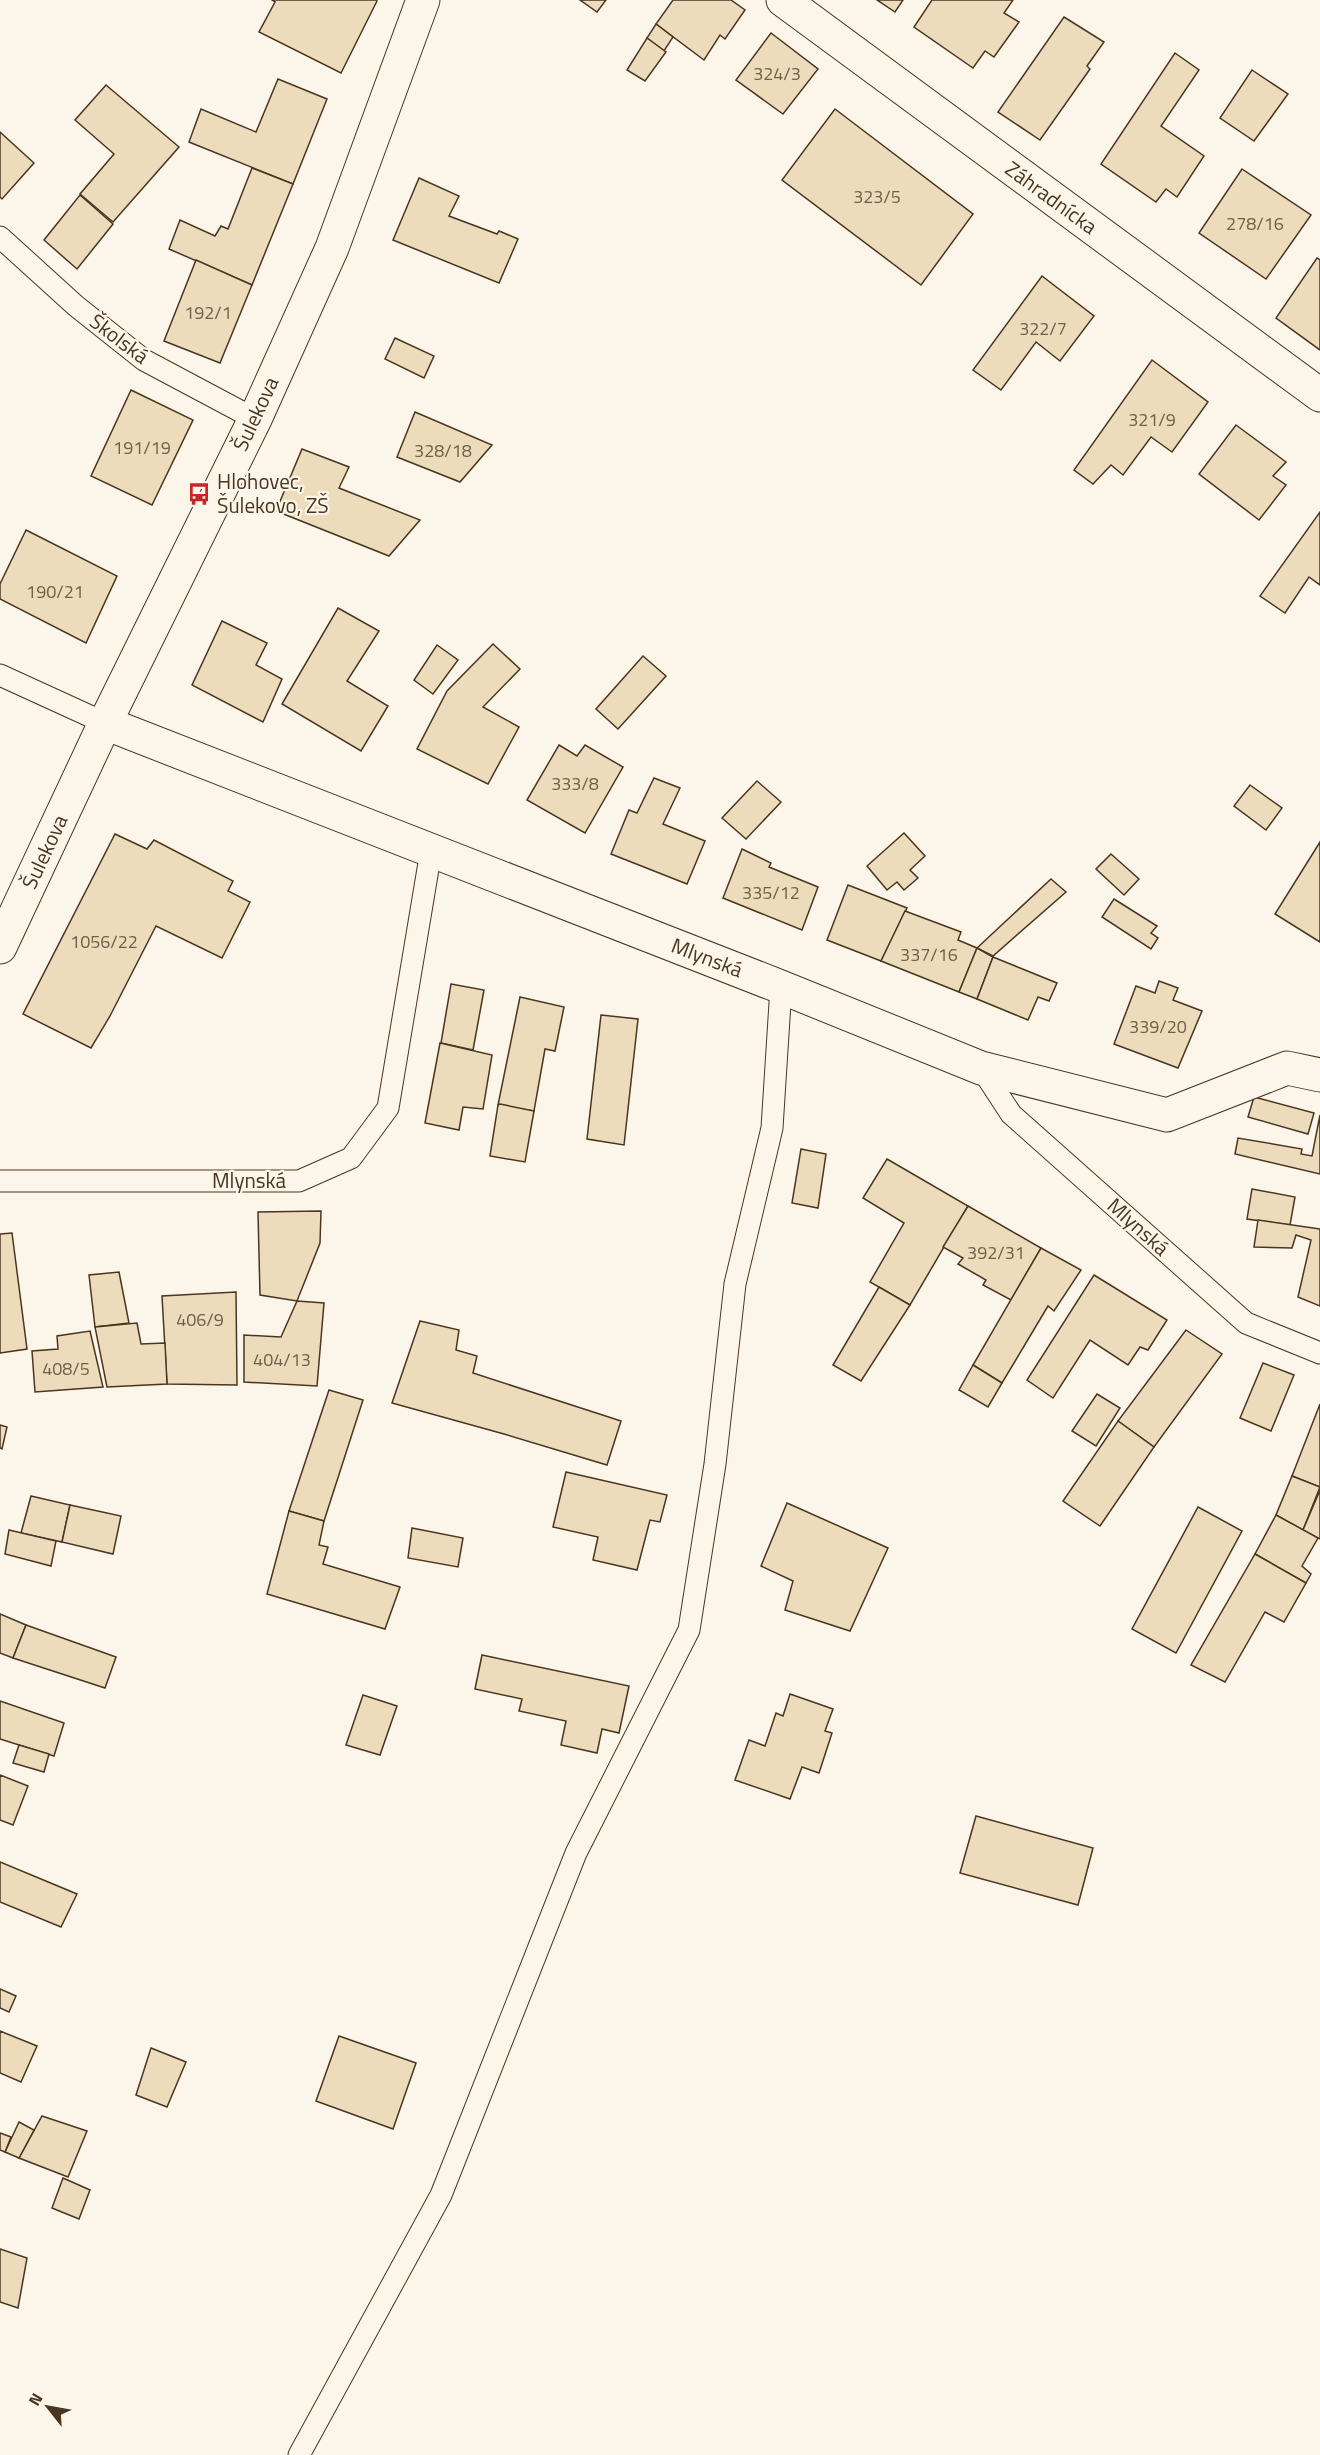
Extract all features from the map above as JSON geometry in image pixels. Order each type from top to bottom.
[{"type":"street","name":"Šulekova","points":[[0,947],[105,723],[255,419],[332,248],[423,0]]},
{"type":"street","name":"Záhradnícka","points":[[783,0],[1320,395]]},
{"type":"street","name":"Mlynská","points":[[105,723],[781,987],[981,1068],[1167,1115],[1287,1068],[1320,1075]]},
{"type":"lane","name":"Školská","points":[[0,237],[76,306],[144,360],[255,419]]},
{"type":"lane","points":[[0,675],[105,723]]},
{"type":"lane","name":"Mlynská","points":[[0,1181],[299,1181],[351,1158],[388,1108],[431,851]]},
{"type":"lane","points":[[299,2455],[441,2195],[576,1854],[689,1630],[715,1464],[735,1284],[772,1128],[781,987]]},
{"type":"lane","name":"Mlynská","points":[[981,1068],[1011,1114],[1246,1323],[1320,1353]]},
{"type":"building","points":[[272,0],[377,1],[341,73],[259,32],[275,2]]},
{"type":"building","points":[[580,0],[606,0],[597,12]]},
{"type":"building","points":[[673,0],[731,0],[745,10],[725,39],[720,35],[704,60],[656,24]]},
{"type":"building","points":[[877,0],[903,0],[895,12]]},
{"type":"building","points":[[932,0],[1013,0],[1004,13],[1019,22],[994,57],[985,51],[973,68],[914,27]]},
{"type":"building","points":[[1064,17],[1104,42],[1087,66],[1090,69],[1040,140],[998,112]]},
{"type":"building","points":[[656,24],[673,37],[664,51],[647,38]]},
{"type":"building","points":[[771,33],[818,69],[783,114],[736,80]]},
{"type":"building","points":[[647,38],[666,52],[645,81],[627,70]]},
{"type":"building","points":[[1175,53],[1199,70],[1161,126],[1204,156],[1177,197],[1166,189],[1156,202],[1101,164]]},
{"type":"building","points":[[1252,70],[1288,94],[1254,141],[1220,118]]},
{"type":"building","points":[[278,79],[327,99],[293,184],[189,142],[201,109],[256,132]]},
{"type":"building","points":[[106,85],[179,147],[113,222],[80,194],[114,154],[75,120]]},
{"type":"building","points":[[835,109],[973,214],[921,285],[782,180]]},
{"type":"building","points":[[0,132],[34,163],[2,199],[0,197]]},
{"type":"building","points":[[252,168],[293,184],[252,285],[169,249],[180,220],[215,236],[221,226],[228,229]]},
{"type":"building","points":[[1242,169],[1311,215],[1266,279],[1199,233]]},
{"type":"building","points":[[419,178],[459,196],[449,216],[497,234],[499,231],[518,239],[499,283],[393,240]]},
{"type":"building","points":[[80,195],[113,224],[77,269],[44,240]]},
{"type":"building","points":[[1317,258],[1320,260],[1320,350],[1276,318]]},
{"type":"building","points":[[196,260],[252,285],[220,363],[164,341]]},
{"type":"building","points":[[1042,276],[1094,316],[1060,361],[1036,342],[1001,390],[973,370]]},
{"type":"building","points":[[395,338],[434,356],[424,378],[385,359]]},
{"type":"building","points":[[1152,360],[1208,402],[1172,452],[1151,437],[1123,475],[1111,465],[1093,484],[1074,470]]},
{"type":"building","points":[[131,390],[193,420],[152,505],[91,476]]},
{"type":"building","points":[[415,412],[492,445],[460,482],[397,457]]},
{"type":"building","points":[[1236,425],[1286,462],[1273,476],[1286,485],[1259,520],[1199,474]]},
{"type":"building","points":[[302,449],[349,467],[339,488],[420,520],[389,556],[276,511]]},
{"type":"building","points":[[1320,512],[1320,585],[1309,577],[1285,613],[1260,596]]},
{"type":"building","points":[[26,530],[117,576],[86,643],[0,599],[0,584]]},
{"type":"building","points":[[338,608],[379,631],[347,681],[388,706],[361,751],[282,704]]},
{"type":"building","points":[[222,621],[267,643],[256,665],[282,679],[263,722],[192,685]]},
{"type":"building","points":[[493,644],[520,669],[483,707],[519,727],[488,784],[417,749],[447,691]]},
{"type":"building","points":[[437,645],[458,660],[433,694],[414,680]]},
{"type":"building","points":[[643,656],[666,676],[618,729],[596,709]]},
{"type":"building","points":[[559,745],[577,756],[585,745],[623,767],[585,833],[527,800]]},
{"type":"building","points":[[654,778],[680,788],[663,824],[705,841],[687,884],[611,854],[629,810],[637,813]]},
{"type":"building","points":[[757,781],[781,802],[746,839],[722,818]]},
{"type":"building","points":[[1250,785],[1282,808],[1266,830],[1234,806]]},
{"type":"building","points":[[904,833],[925,856],[910,870],[918,878],[904,890],[897,882],[887,890],[867,866]]},
{"type":"building","points":[[115,834],[147,849],[154,840],[233,881],[228,891],[250,902],[222,958],[156,926],[91,1048],[23,1014]]},
{"type":"building","points":[[1320,842],[1320,942],[1275,914]]},
{"type":"building","points":[[742,849],[771,863],[769,867],[818,887],[802,930],[723,898]]},
{"type":"building","points":[[1111,854],[1139,879],[1124,895],[1096,869]]},
{"type":"building","points":[[1051,879],[1066,892],[993,956],[977,948]]},
{"type":"building","points":[[848,885],[907,908],[881,961],[827,940]]},
{"type":"building","points":[[1114,899],[1157,926],[1151,933],[1158,938],[1151,949],[1102,917]]},
{"type":"building","points":[[905,911],[961,932],[958,940],[977,948],[959,992],[881,961]]},
{"type":"building","points":[[977,948],[993,957],[977,999],[959,992]]},
{"type":"building","points":[[993,957],[1057,983],[1049,1001],[1038,997],[1028,1020],[977,999]]},
{"type":"building","points":[[1159,981],[1178,988],[1173,1000],[1202,1011],[1178,1068],[1114,1044],[1136,986],[1155,993]]},
{"type":"building","points":[[451,984],[484,990],[473,1050],[441,1043]]},
{"type":"building","points":[[520,997],[564,1007],[555,1051],[545,1049],[534,1111],[498,1105]]},
{"type":"building","points":[[601,1015],[638,1019],[624,1145],[587,1139]]},
{"type":"building","points":[[440,1043],[492,1055],[483,1109],[463,1107],[459,1130],[425,1123]]},
{"type":"building","points":[[1254,1097],[1314,1113],[1308,1134],[1248,1117]]},
{"type":"building","points":[[500,1104],[534,1111],[525,1162],[490,1156]]},
{"type":"building","points":[[1320,1115],[1320,1174],[1235,1154],[1238,1138],[1302,1149],[1301,1154],[1312,1156]]},
{"type":"building","points":[[801,1149],[826,1154],[818,1208],[792,1203]]},
{"type":"building","points":[[887,1159],[968,1206],[910,1305],[870,1282],[904,1223],[863,1198]]},
{"type":"building","points":[[1252,1189],[1295,1197],[1290,1225],[1247,1219]]},
{"type":"building","points":[[968,1206],[1041,1248],[1011,1300],[983,1285],[986,1280],[958,1264],[963,1258],[943,1247]]},
{"type":"building","points":[[321,1211],[320,1243],[297,1301],[260,1295],[258,1212]]},
{"type":"building","points":[[1258,1220],[1320,1229],[1320,1306],[1298,1297],[1311,1240],[1296,1235],[1292,1248],[1254,1247]]},
{"type":"building","points":[[12,1233],[27,1349],[0,1353],[0,1234]]},
{"type":"building","points":[[1041,1248],[1081,1270],[1054,1311],[1048,1306],[1002,1383],[973,1365]]},
{"type":"building","points":[[119,1272],[129,1323],[95,1327],[89,1275]]},
{"type":"building","points":[[1094,1275],[1167,1320],[1148,1350],[1140,1347],[1128,1365],[1090,1340],[1053,1398],[1027,1380]]},
{"type":"building","points":[[879,1287],[910,1305],[861,1381],[833,1365]]},
{"type":"building","points":[[236,1292],[237,1385],[167,1384],[162,1296]]},
{"type":"building","points":[[297,1301],[324,1303],[317,1386],[244,1382],[244,1335],[281,1337]]},
{"type":"building","points":[[420,1321],[459,1330],[456,1350],[477,1356],[473,1373],[621,1421],[607,1465],[392,1403]]},
{"type":"building","points":[[137,1323],[141,1344],[165,1343],[167,1384],[107,1387],[95,1327]]},
{"type":"building","points":[[1186,1330],[1222,1354],[1154,1447],[1118,1421]]},
{"type":"building","points":[[90,1331],[103,1387],[35,1392],[32,1351],[58,1349],[57,1336]]},
{"type":"building","points":[[1263,1363],[1294,1375],[1271,1431],[1240,1418]]},
{"type":"building","points":[[973,1365],[1002,1383],[988,1407],[959,1390]]},
{"type":"building","points":[[329,1390],[363,1400],[324,1521],[289,1511]]},
{"type":"building","points":[[1097,1394],[1120,1408],[1096,1446],[1072,1431]]},
{"type":"building","points":[[1320,1404],[1320,1487],[1292,1476]]},
{"type":"building","points":[[1118,1421],[1154,1447],[1100,1526],[1063,1501]]},
{"type":"building","points":[[0,1425],[7,1427],[2,1449],[0,1448]]},
{"type":"building","points":[[566,1472],[667,1495],[660,1522],[650,1520],[637,1570],[593,1560],[598,1537],[553,1527]]},
{"type":"building","points":[[1292,1476],[1320,1487],[1303,1530],[1276,1515]]},
{"type":"building","points":[[1320,1490],[1320,1539],[1303,1530]]},
{"type":"building","points":[[31,1496],[70,1505],[62,1542],[21,1533]]},
{"type":"building","points":[[787,1503],[888,1548],[850,1631],[785,1610],[793,1581],[761,1566]]},
{"type":"building","points":[[70,1505],[121,1516],[113,1554],[62,1542]]},
{"type":"building","points":[[1198,1507],[1242,1531],[1176,1653],[1132,1629]]},
{"type":"building","points":[[289,1511],[324,1521],[319,1545],[328,1547],[323,1564],[400,1587],[385,1629],[267,1594]]},
{"type":"building","points":[[1276,1515],[1318,1538],[1302,1566],[1311,1574],[1306,1583],[1255,1554]]},
{"type":"building","points":[[412,1528],[463,1538],[458,1567],[408,1558]]},
{"type":"building","points":[[9,1530],[56,1541],[51,1566],[5,1554]]},
{"type":"building","points":[[1255,1554],[1306,1583],[1284,1622],[1265,1612],[1225,1682],[1191,1665]]},
{"type":"building","points":[[0,1614],[26,1625],[13,1658],[0,1653]]},
{"type":"building","points":[[26,1625],[116,1657],[105,1688],[13,1658]]},
{"type":"building","points":[[482,1655],[629,1686],[619,1733],[602,1729],[597,1753],[561,1745],[566,1721],[519,1711],[522,1699],[475,1689]]},
{"type":"building","points":[[790,1694],[833,1709],[825,1731],[832,1733],[819,1773],[802,1767],[790,1799],[735,1780],[749,1740],[765,1746],[776,1713],[783,1716]]},
{"type":"building","points":[[363,1695],[397,1706],[380,1755],[346,1745]]},
{"type":"building","points":[[0,1701],[64,1723],[54,1756],[0,1739]]},
{"type":"building","points":[[19,1745],[49,1754],[44,1772],[13,1763]]},
{"type":"building","points":[[0,1775],[28,1786],[13,1825],[0,1820]]},
{"type":"building","points":[[976,1816],[1093,1848],[1078,1905],[960,1873]]},
{"type":"building","points":[[0,1862],[77,1894],[61,1927],[0,1902]]},
{"type":"building","points":[[0,1989],[16,1996],[9,2012],[0,2008]]},
{"type":"building","points":[[0,2031],[37,2046],[21,2082],[0,2073]]},
{"type":"building","points":[[339,2036],[416,2063],[393,2129],[316,2101]]},
{"type":"building","points":[[151,2048],[186,2062],[167,2107],[136,2095]]},
{"type":"building","points":[[42,2116],[87,2131],[68,2177],[19,2158]]},
{"type":"building","points":[[19,2122],[34,2130],[19,2158],[5,2152]]},
{"type":"building","points":[[0,2133],[11,2137],[5,2152],[0,2150]]},
{"type":"building","points":[[63,2178],[90,2190],[79,2219],[52,2208]]},
{"type":"building","points":[[0,2249],[27,2258],[18,2308],[0,2302]]},
{"type":"place","name":"Hlohovec, Šulekovo, ZŠ","points":[[199,494]]}]
